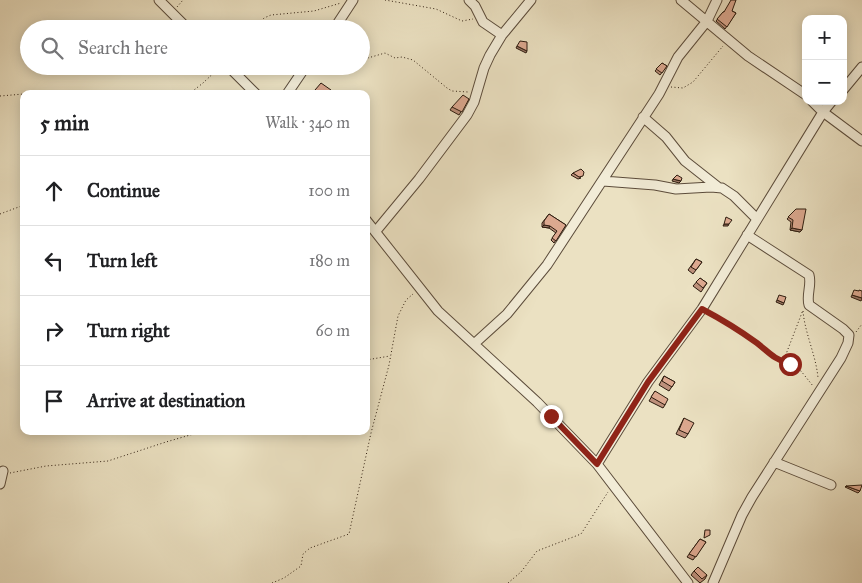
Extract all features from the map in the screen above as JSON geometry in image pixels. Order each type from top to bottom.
[{"type":"street","points":[[158,0],[179,20]]},
{"type":"street","points":[[340,20],[353,0]]},
{"type":"street","points":[[470,0],[483,22],[502,35]]},
{"type":"street","points":[[376,231],[419,179],[467,114],[487,61],[502,35],[532,0]]},
{"type":"street","points":[[681,0],[748,56],[802,92]]},
{"type":"street","points":[[474,344],[507,314],[564,240],[643,117],[681,52],[707,21],[718,0]]},
{"type":"street","points":[[847,85],[862,67]]},
{"type":"street","points":[[237,75],[252,90]]},
{"type":"street","points":[[290,90],[300,75]]},
{"type":"street","points":[[816,105],[862,141]]},
{"type":"street","points":[[597,464],[648,382],[702,309],[829,105]]},
{"type":"street","points":[[643,117],[666,137],[685,161],[718,187],[731,193],[757,219]]},
{"type":"street","points":[[603,181],[655,185],[676,189],[718,187]]},
{"type":"street","points":[[370,224],[438,311],[537,402],[597,464],[688,583]]},
{"type":"street","points":[[713,583],[746,507],[840,358],[848,343],[849,335],[809,305],[809,275],[747,235]]},
{"type":"street","points":[[774,462],[831,485]]},
{"type":"street","points":[[0,484],[3,471]]},
{"type":"path","points":[[385,0],[436,9],[462,21],[480,15]]},
{"type":"path","points":[[262,20],[271,15],[314,11],[343,3]]},
{"type":"path","points":[[662,86],[683,88],[693,82],[728,39]]},
{"type":"path","points":[[370,57],[385,53],[395,58],[402,57],[413,60],[452,91],[468,92],[475,97]]},
{"type":"path","points":[[194,90],[212,75]]},
{"type":"path","points":[[0,96],[20,94]]},
{"type":"path","points":[[0,214],[20,206]]},
{"type":"path","points":[[272,583],[284,578],[301,566],[303,554],[310,548],[349,534],[398,316],[406,300],[420,289]]},
{"type":"path","points":[[783,362],[803,306],[808,299]]},
{"type":"path","points":[[702,309],[760,345],[770,355],[801,371],[818,392]]},
{"type":"path","points":[[803,310],[806,331],[817,371],[818,392]]},
{"type":"path","points":[[370,359],[390,356]]},
{"type":"path","points":[[3,471],[14,473],[46,466],[108,461],[190,435]]},
{"type":"path","points":[[508,583],[521,572],[537,551],[581,534],[586,530],[597,509],[613,486]]},
{"type":"building","points":[[731,0],[736,0],[732,11],[736,13],[727,27],[717,19]]},
{"type":"building","points":[[520,41],[527,42],[527,51],[517,46]]},
{"type":"building","points":[[662,63],[667,66],[662,73],[656,69]]},
{"type":"building","points":[[321,83],[331,90],[315,90]]},
{"type":"building","points":[[463,95],[469,99],[462,112],[452,107]]},
{"type":"building","points":[[581,169],[584,172],[583,176],[579,177],[573,173]]},
{"type":"building","points":[[677,175],[682,178],[681,181],[673,179]]},
{"type":"building","points":[[796,209],[806,209],[802,230],[792,228],[793,220],[788,217]]},
{"type":"building","points":[[549,214],[566,225],[556,241],[552,238],[557,231],[550,226],[544,225],[544,221]]},
{"type":"building","points":[[726,217],[732,220],[729,224],[724,224]]},
{"type":"building","points":[[696,259],[702,262],[696,270],[691,267]]},
{"type":"building","points":[[700,278],[707,283],[703,288],[696,282]]},
{"type":"building","points":[[854,290],[862,291],[862,298],[852,295]]},
{"type":"building","points":[[779,295],[786,297],[784,303],[777,300]]},
{"type":"building","points":[[664,376],[675,382],[672,387],[662,381]]},
{"type":"building","points":[[655,391],[668,399],[665,405],[651,397]]},
{"type":"building","points":[[684,418],[694,423],[688,434],[679,430]]},
{"type":"building","points":[[862,485],[860,491],[846,486]]},
{"type":"building","points":[[705,530],[710,530],[710,535],[704,538]]},
{"type":"building","points":[[700,539],[706,542],[696,557],[689,554]]},
{"type":"building","points":[[698,567],[707,575],[702,579],[694,571]]},
{"type":"route","points":[[551,416],[597,464],[648,382],[702,309],[760,345],[775,358],[790,364]]}]
